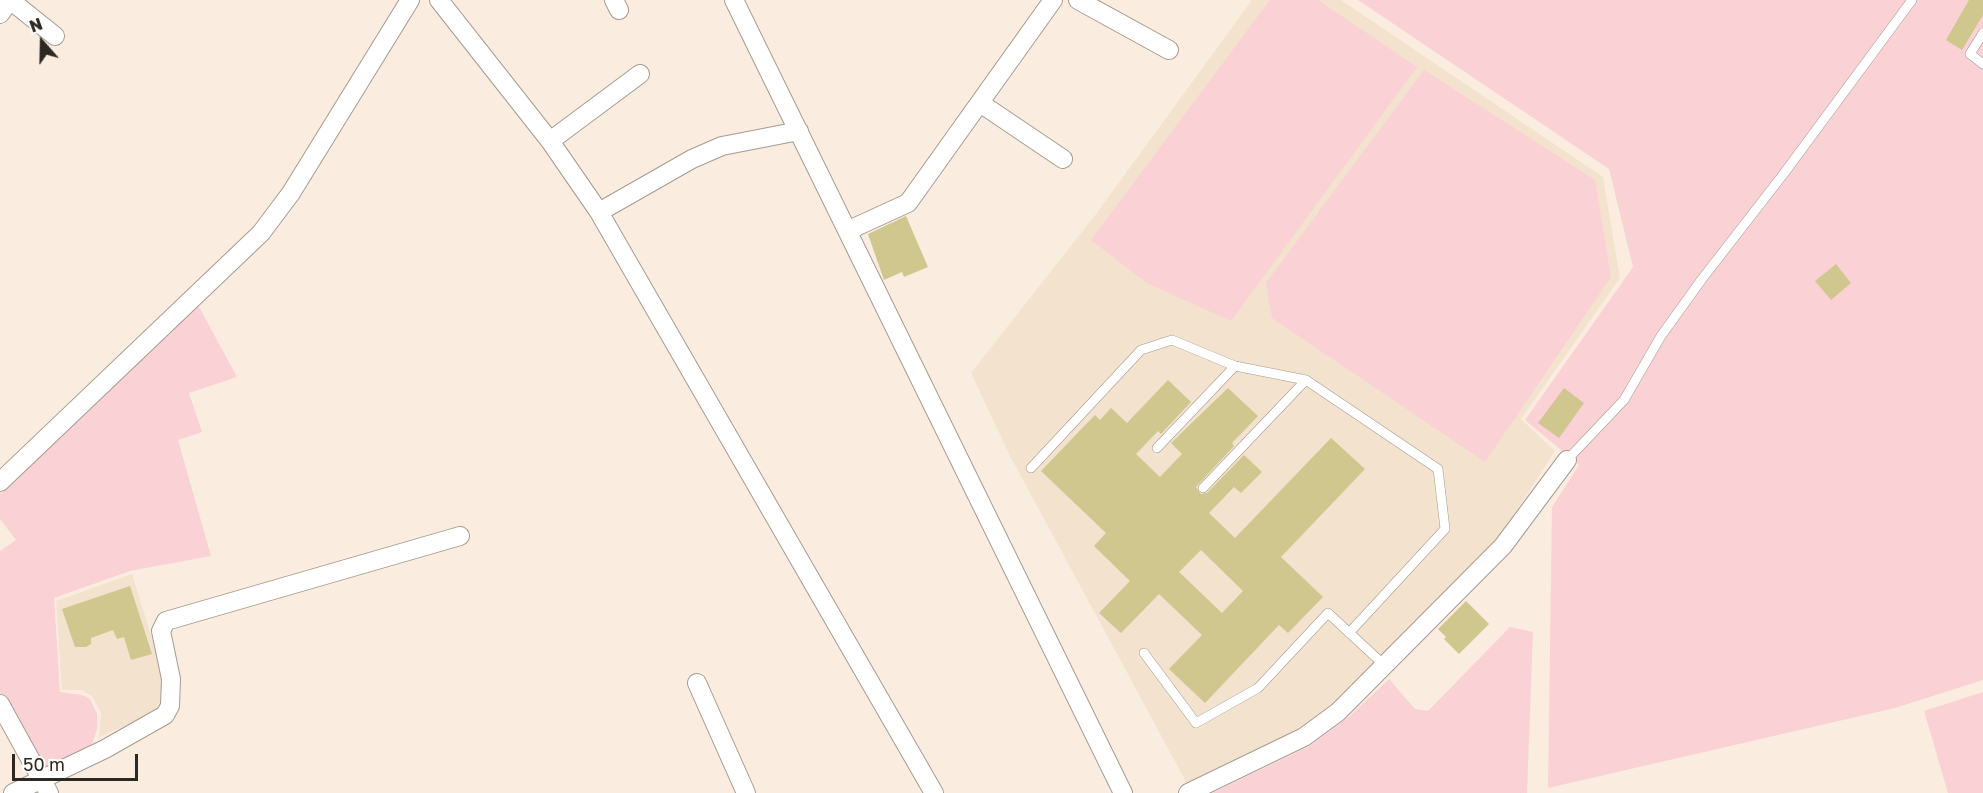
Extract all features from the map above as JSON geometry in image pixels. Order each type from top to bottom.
[{"type":"street","points":[[0,14],[10,0],[55,36]]},
{"type":"street","points":[[0,482],[261,233],[291,193],[410,0]]},
{"type":"street","points":[[439,0],[550,141],[599,212],[934,793]]},
{"type":"street","points":[[734,0],[849,230],[1123,793]]},
{"type":"street","points":[[849,230],[908,203],[1053,0]]},
{"type":"street","points":[[1078,0],[1169,50]]},
{"type":"street","points":[[550,141],[640,74]]},
{"type":"street","points":[[980,103],[1063,159]]},
{"type":"street","points":[[599,212],[692,159],[722,146],[799,131]]},
{"type":"street","points":[[1188,793],[1304,736],[1338,712],[1383,664],[1503,546],[1567,460]]},
{"type":"street","points":[[13,793],[45,786],[165,715],[170,706],[171,679],[161,632],[166,621],[460,536]]},
{"type":"street","points":[[697,683],[746,793]]},
{"type":"street","points":[[0,704],[45,786]]},
{"type":"lane","points":[[1567,460],[1624,400],[1661,336],[1702,279],[1785,172],[1912,0]]},
{"type":"lane","points":[[1983,33],[1970,54],[1983,64]]},
{"type":"lane","points":[[1031,468],[1141,350],[1172,340],[1235,366],[1305,380],[1438,469],[1445,529],[1349,633]]},
{"type":"lane","points":[[1157,448],[1235,366]]},
{"type":"lane","points":[[1203,488],[1305,380]]},
{"type":"lane","points":[[1144,653],[1196,723],[1258,688],[1328,614],[1383,664]]},
{"type":"shaded area","points":[[1252,0],[1341,0],[1603,177],[1620,278],[1521,419],[1555,451],[1498,539],[1338,712],[1191,791],[1010,456],[971,373],[1096,214]]},
{"type":"shaded area","points":[[1270,0],[1318,0],[1417,67],[1231,321],[1147,283],[1091,240]]},
{"type":"shaded area","points":[[1358,0],[1983,0],[1983,680],[1895,708],[1548,788],[1552,507],[1579,465],[1525,420],[1633,267],[1609,169]]},
{"type":"shaded area","points":[[1424,70],[1595,180],[1611,277],[1485,462],[1272,318],[1266,283]]},
{"type":"shaded area","points":[[197,303],[237,377],[189,393],[202,432],[178,440],[211,556],[130,571],[54,598],[60,692],[82,695],[90,699],[97,714],[97,729],[91,748],[44,767],[0,692],[0,551],[16,540],[0,519],[0,494]]},
{"type":"shaded area","points":[[132,574],[165,680],[163,699],[156,712],[99,737],[101,713],[92,696],[82,690],[62,690],[56,601]]},
{"type":"shaded area","points":[[1510,627],[1533,632],[1527,793],[1212,793],[1308,747],[1351,715],[1389,679],[1415,709],[1428,711]]},
{"type":"shaded area","points":[[1983,692],[1983,793],[1948,793],[1924,711]]},
{"type":"building","points":[[1969,0],[1983,0],[1983,15],[1962,50],[1946,40]]},
{"type":"building","points":[[906,216],[928,267],[904,277],[902,272],[884,280],[868,234]]},
{"type":"building","points":[[1836,264],[1851,283],[1831,300],[1815,281]]},
{"type":"building","points":[[1168,380],[1191,402],[1161,434],[1158,431],[1136,454],[1160,477],[1182,454],[1171,443],[1228,388],[1258,416],[1232,443],[1234,446],[1196,487],[1201,494],[1207,493],[1244,455],[1262,472],[1241,493],[1234,487],[1209,513],[1235,538],[1331,438],[1365,469],[1281,557],[1323,597],[1288,633],[1279,625],[1205,703],[1169,669],[1202,635],[1159,594],[1121,633],[1099,613],[1130,581],[1094,546],[1106,533],[1041,471],[1095,415],[1100,420],[1111,408],[1127,423]],"holes":[[[1201,550],[1243,591],[1222,613],[1179,572]]]},
{"type":"building","points":[[1564,388],[1584,403],[1559,438],[1538,423]]},
{"type":"building","points":[[130,586],[152,654],[131,660],[124,637],[117,639],[113,630],[91,638],[91,644],[86,647],[75,647],[62,609]]},
{"type":"building","points":[[1466,601],[1489,624],[1459,654],[1444,639],[1446,637],[1438,629]]}]
